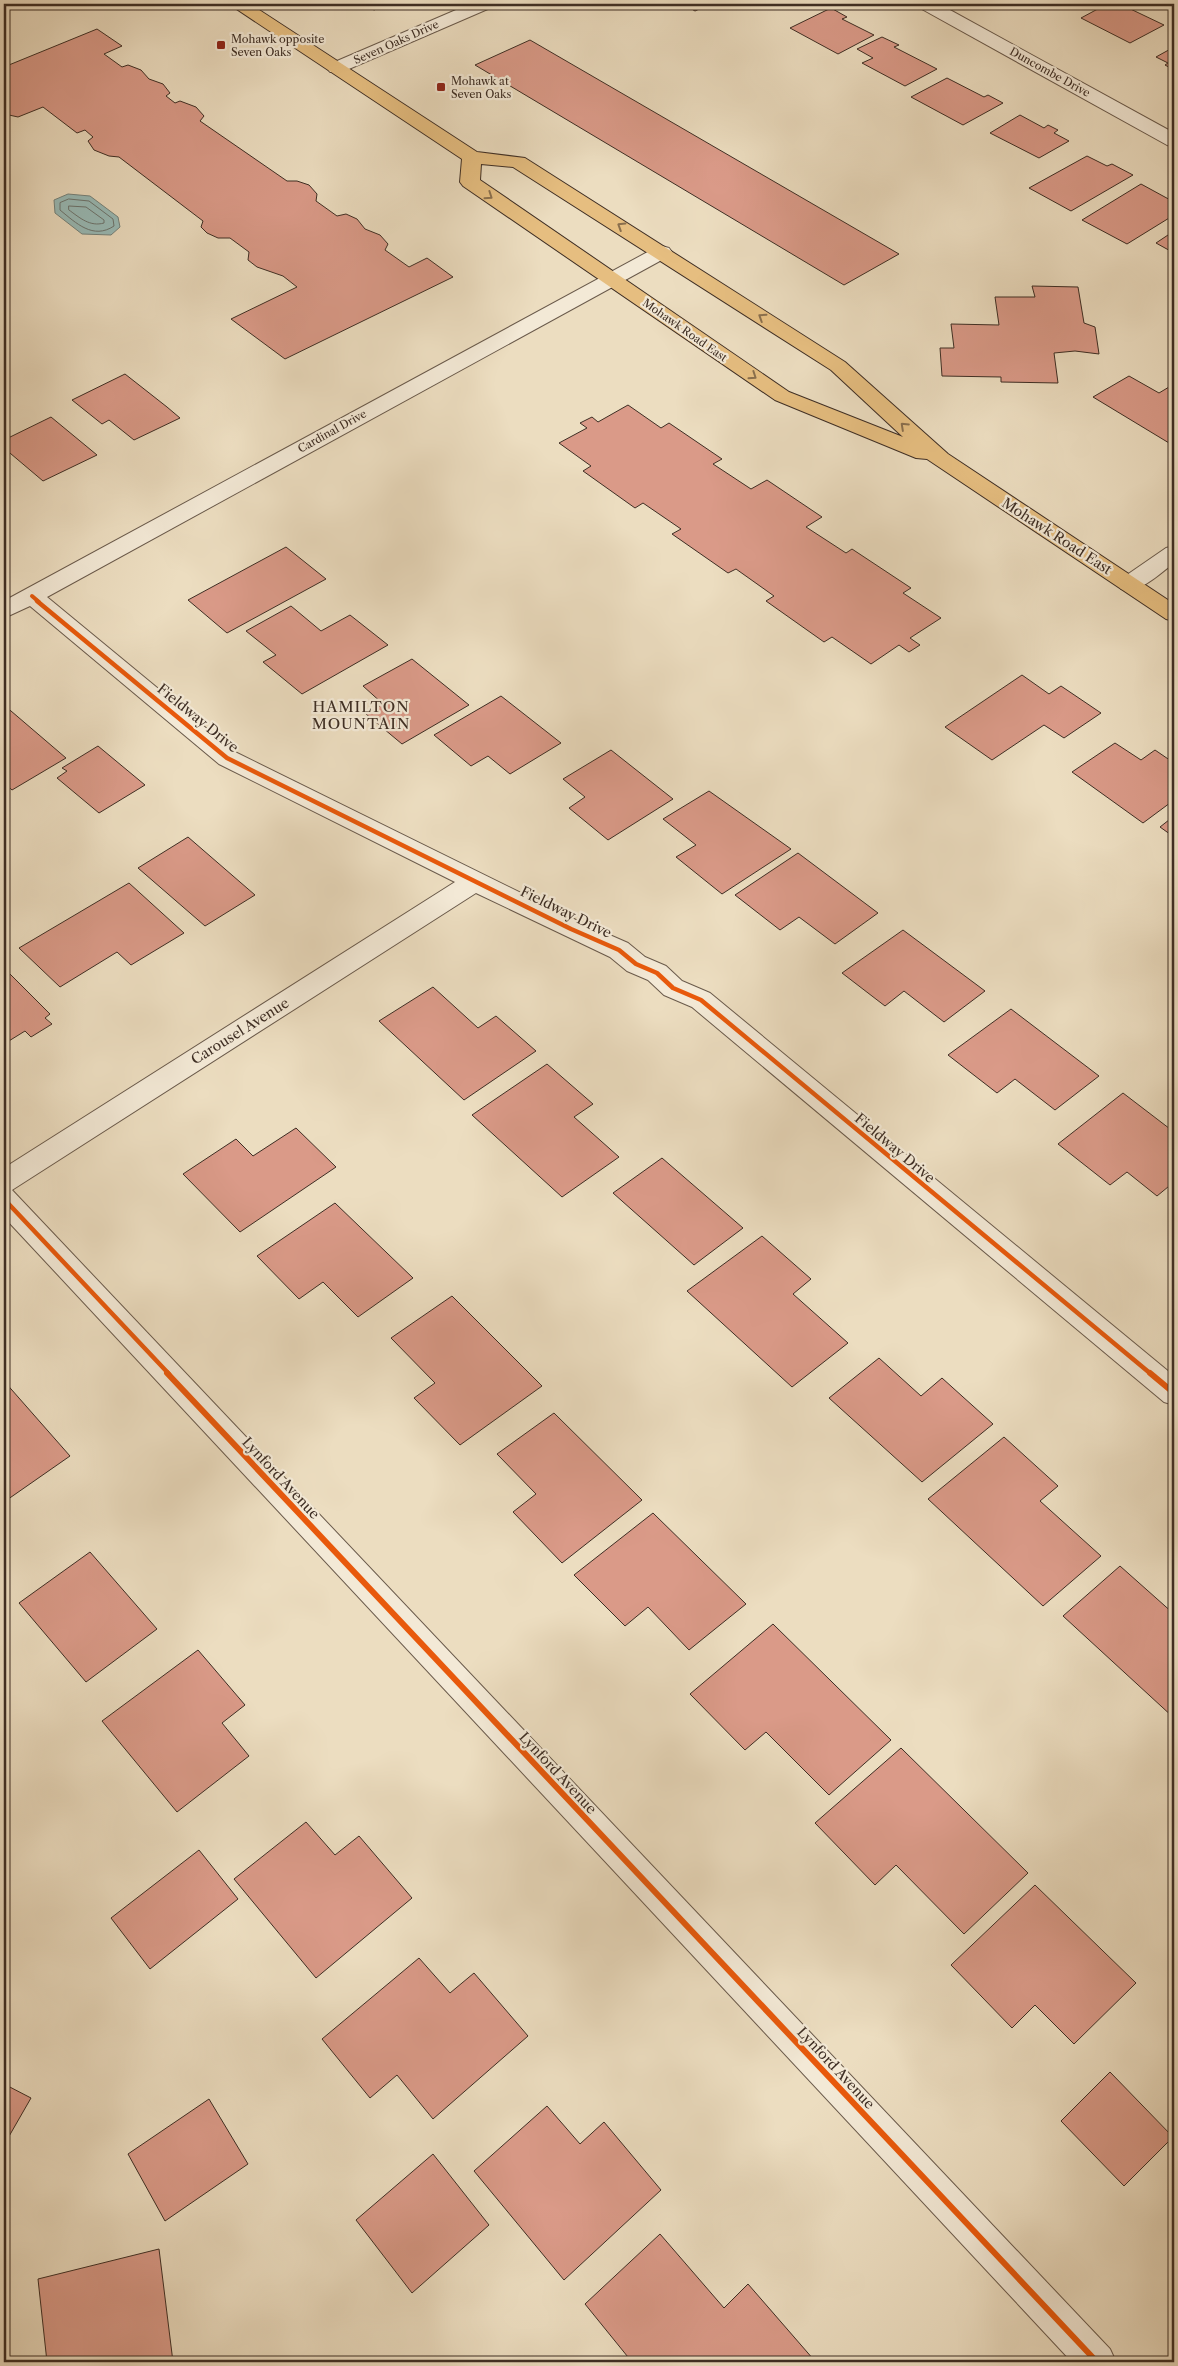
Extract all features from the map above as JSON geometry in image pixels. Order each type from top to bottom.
[{"type":"main road","name":"Mohawk Road East","points":[[238,4],[472,157],[518,162],[662,252],[838,366],[940,459],[1174,614]]},
{"type":"main road","name":"Mohawk Road East","points":[[472,157],[470,182],[782,396],[940,459]]},
{"type":"street","name":"Seven Oaks Drive","points":[[336,68],[484,4]]},
{"type":"street","name":"Duncombe Drive","points":[[926,4],[1174,141]]},
{"type":"street","name":"Cardinal Drive","points":[[4,611],[662,252]]},
{"type":"street","points":[[1129,584],[1174,553]]},
{"type":"street","name":"Fieldway Drive","points":[[32,596],[227,758],[572,929],[619,950],[636,964],[657,973],[673,988],[701,1000],[1174,1393]]},
{"type":"street","name":"Carousel Avenue","points":[[4,1182],[476,881]]},
{"type":"street","name":"Lynford Avenue","points":[[4,1199],[1097,2362]]},
{"type":"water","points":[[68,194],[90,196],[118,217],[120,227],[111,235],[82,234],[55,213],[54,200]]},
{"type":"building","points":[[364,4],[389,4],[374,10]]},
{"type":"building","points":[[683,4],[710,4],[695,11]]},
{"type":"building","points":[[1107,4],[1120,4],[1164,25],[1130,43],[1081,18]]},
{"type":"building","points":[[831,8],[847,17],[842,19],[874,35],[838,54],[790,28]]},
{"type":"building","points":[[97,29],[122,46],[104,54],[122,67],[128,65],[141,70],[149,79],[163,84],[170,93],[166,96],[175,103],[180,101],[196,107],[204,116],[200,121],[287,181],[297,181],[309,185],[317,194],[316,201],[337,216],[346,214],[357,219],[365,229],[380,235],[388,244],[385,250],[409,267],[427,258],[453,277],[285,359],[231,319],[297,287],[283,276],[257,267],[248,260],[249,252],[230,238],[218,238],[207,233],[201,227],[203,221],[119,157],[109,156],[94,150],[88,141],[93,137],[85,130],[77,133],[43,107],[18,117],[9,115],[4,117],[4,67]]},
{"type":"building","points":[[882,37],[899,45],[894,47],[937,69],[905,86],[862,63],[873,58],[857,49]]},
{"type":"building","points":[[530,40],[899,254],[844,285],[475,65]]},
{"type":"building","points":[[1174,47],[1174,70],[1165,65],[1168,63],[1156,57]]},
{"type":"building","points":[[947,78],[984,97],[988,95],[1003,103],[963,125],[911,97]]},
{"type":"building","points":[[1020,115],[1044,128],[1048,125],[1058,130],[1054,133],[1069,141],[1039,158],[990,133]]},
{"type":"building","points":[[1087,156],[1107,166],[1112,164],[1133,175],[1071,211],[1029,188]]},
{"type":"building","points":[[1141,184],[1174,202],[1174,215],[1127,244],[1082,220]]},
{"type":"building","points":[[1174,231],[1174,253],[1156,243]]},
{"type":"building","points":[[1032,286],[1078,287],[1084,323],[1095,327],[1099,354],[1075,351],[1054,353],[1058,383],[1001,382],[1001,377],[942,376],[940,348],[954,348],[951,324],[999,325],[995,297],[1035,297]]},
{"type":"building","points":[[125,374],[180,418],[134,440],[109,420],[102,424],[72,400]]},
{"type":"building","points":[[1129,376],[1159,393],[1174,384],[1174,446],[1093,397]]},
{"type":"building","points":[[628,405],[661,428],[669,423],[722,459],[713,464],[751,489],[767,480],[822,517],[806,527],[846,553],[852,549],[911,588],[903,593],[941,618],[910,638],[920,645],[909,652],[899,645],[871,664],[832,637],[824,642],[766,601],[774,596],[736,569],[728,573],[672,534],[681,529],[643,503],[635,508],[583,471],[591,466],[559,443],[587,428],[580,423],[592,417],[598,422]]},
{"type":"building","points":[[51,417],[97,455],[43,481],[4,448],[4,440]]},
{"type":"building","points":[[286,547],[326,579],[227,633],[188,600]]},
{"type":"building","points":[[291,606],[321,631],[350,615],[388,645],[302,694],[263,662],[276,655],[246,631]]},
{"type":"building","points":[[412,659],[469,705],[402,744],[366,714],[383,704],[363,686]]},
{"type":"building","points":[[1022,675],[1049,694],[1061,686],[1101,713],[1064,738],[1044,725],[992,760],[945,727]]},
{"type":"building","points":[[501,696],[561,743],[510,774],[488,756],[471,766],[434,735]]},
{"type":"building","points":[[4,705],[66,758],[12,790],[4,783]]},
{"type":"building","points":[[1115,743],[1141,760],[1155,750],[1174,763],[1174,800],[1143,823],[1072,772]]},
{"type":"building","points":[[98,746],[145,785],[99,813],[57,778],[67,771],[62,768]]},
{"type":"building","points":[[611,750],[673,799],[608,840],[569,808],[585,797],[563,779]]},
{"type":"building","points":[[709,791],[791,849],[722,894],[676,857],[696,845],[663,819]]},
{"type":"building","points":[[1174,816],[1174,837],[1160,827]]},
{"type":"building","points":[[188,837],[255,895],[205,926],[138,868]]},
{"type":"building","points":[[798,853],[878,913],[835,944],[799,917],[780,930],[735,895]]},
{"type":"building","points":[[129,883],[184,933],[131,965],[117,952],[60,987],[19,948]]},
{"type":"building","points":[[903,930],[985,991],[944,1022],[904,991],[885,1006],[842,973]]},
{"type":"building","points":[[4,968],[50,1014],[45,1018],[52,1024],[31,1037],[25,1031],[4,1044]]},
{"type":"building","points":[[433,987],[478,1028],[496,1016],[536,1051],[464,1100],[379,1021]]},
{"type":"building","points":[[1011,1009],[1099,1076],[1055,1110],[1015,1079],[997,1093],[948,1055]]},
{"type":"building","points":[[547,1064],[593,1104],[574,1117],[619,1157],[562,1197],[472,1115]]},
{"type":"building","points":[[1123,1093],[1174,1132],[1174,1182],[1157,1196],[1127,1172],[1110,1185],[1058,1144]]},
{"type":"building","points":[[296,1128],[336,1167],[240,1232],[183,1174],[236,1139],[253,1156]]},
{"type":"building","points":[[662,1158],[743,1228],[694,1265],[613,1193]]},
{"type":"building","points":[[335,1203],[413,1278],[358,1317],[323,1282],[299,1299],[257,1256]]},
{"type":"building","points":[[762,1236],[811,1279],[793,1294],[848,1343],[792,1387],[687,1291]]},
{"type":"building","points":[[452,1296],[542,1386],[460,1445],[414,1398],[435,1383],[391,1338]]},
{"type":"building","points":[[879,1358],[921,1396],[942,1378],[993,1424],[922,1482],[829,1398]]},
{"type":"building","points":[[4,1381],[70,1456],[4,1502]]},
{"type":"building","points":[[554,1413],[642,1500],[562,1563],[513,1512],[536,1494],[497,1454]]},
{"type":"building","points":[[1004,1437],[1058,1486],[1040,1501],[1101,1556],[1043,1606],[928,1499]]},
{"type":"building","points":[[653,1513],[746,1604],[689,1650],[648,1607],[625,1626],[574,1575]]},
{"type":"building","points":[[90,1552],[157,1629],[86,1682],[19,1603]]},
{"type":"building","points":[[1120,1566],[1174,1614],[1174,1718],[1063,1616]]},
{"type":"building","points":[[773,1624],[891,1740],[829,1795],[766,1732],[745,1750],[690,1694]]},
{"type":"building","points":[[198,1650],[245,1705],[222,1723],[249,1756],[177,1812],[102,1721]]},
{"type":"building","points":[[901,1748],[1028,1873],[964,1934],[896,1865],[875,1885],[815,1823]]},
{"type":"building","points":[[306,1822],[335,1855],[359,1836],[412,1898],[316,1978],[234,1879]]},
{"type":"building","points":[[199,1850],[238,1899],[150,1969],[111,1918]]},
{"type":"building","points":[[1035,1885],[1136,1983],[1074,2044],[1035,2005],[1012,2028],[951,1965]]},
{"type":"building","points":[[419,1958],[450,1993],[474,1973],[528,2036],[433,2119],[397,2075],[370,2098],[322,2039]]},
{"type":"building","points":[[1110,2072],[1173,2137],[1124,2186],[1061,2121]]},
{"type":"building","points":[[4,2084],[31,2098],[4,2145]]},
{"type":"building","points":[[209,2099],[248,2164],[165,2221],[128,2154]]},
{"type":"building","points":[[547,2106],[580,2144],[604,2122],[661,2190],[564,2280],[474,2171]]},
{"type":"building","points":[[433,2154],[489,2225],[412,2293],[356,2220]]},
{"type":"building","points":[[660,2234],[724,2308],[748,2284],[814,2360],[812,2362],[632,2362],[585,2304]]},
{"type":"building","points":[[159,2249],[173,2362],[47,2362],[38,2279]]},
{"type":"cycle path","points":[[32,596],[227,758],[571,929],[619,950],[636,964],[657,973],[673,988],[701,1000],[1174,1393]]},
{"type":"cycle path","points":[[4,1199],[1097,2362]]},
{"type":"place","name":"Mohawk opposite Seven Oaks","points":[[221,45]]},
{"type":"place","name":"Mohawk at Seven Oaks","points":[[441,87]]},
{"type":"district","name":"HAMILTON MOUNTAIN","points":[[361,714]]}]
